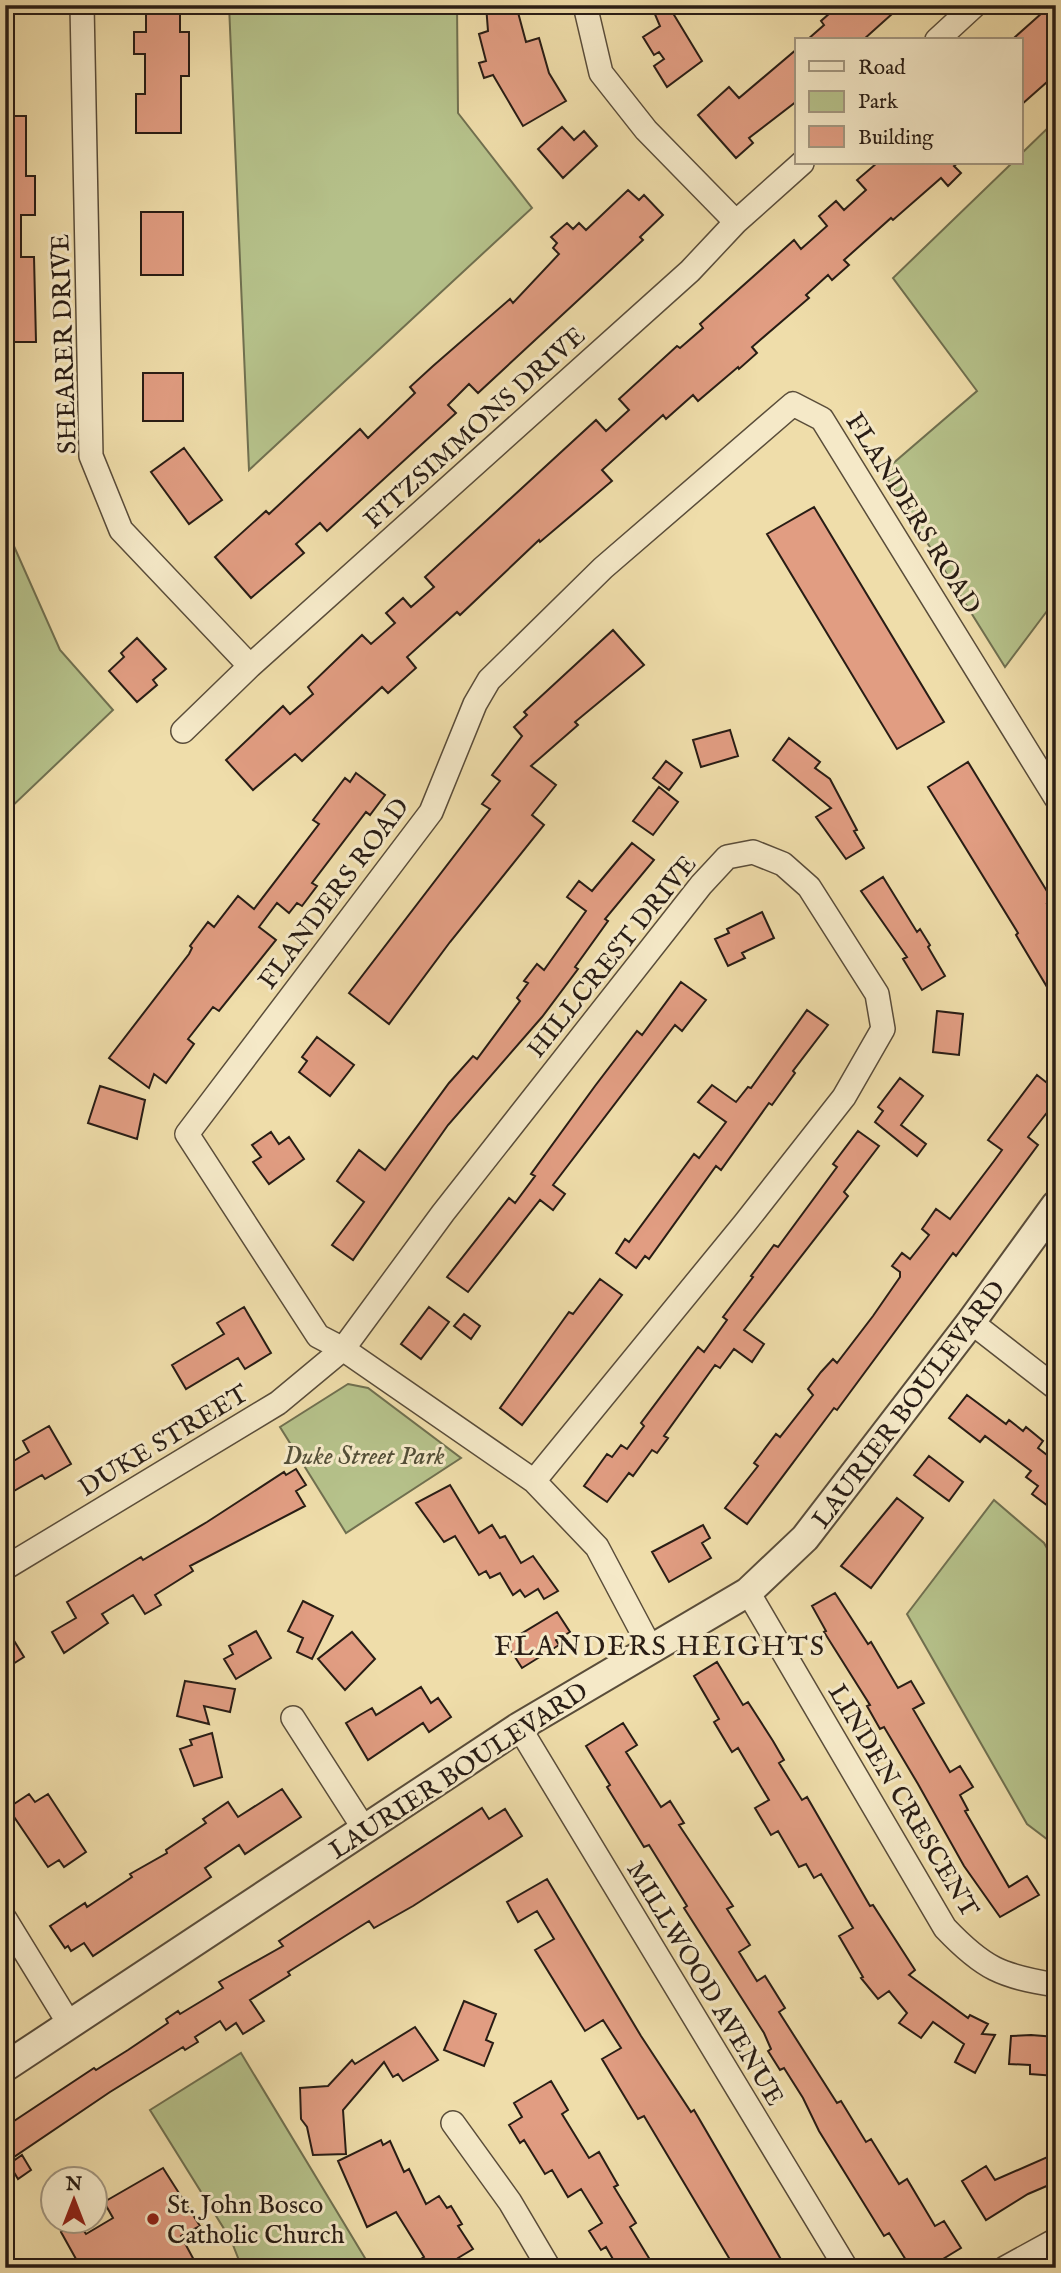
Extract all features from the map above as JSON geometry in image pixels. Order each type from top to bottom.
[{"type":"street","name":"SHEARER DRIVE","points":[[82,5],[91,456],[121,530],[250,666]]},
{"type":"street","points":[[585,5],[601,73],[646,130],[736,222]]},
{"type":"street","points":[[939,38],[975,5]]},
{"type":"street","name":"FITZSIMMONS DRIVE","points":[[183,731],[250,666],[680,280],[736,222],[801,164]]},
{"type":"street","name":"FLANDERS ROAD","points":[[651,1649],[597,1546],[534,1481],[342,1349],[318,1336],[187,1134],[431,812],[475,704],[489,680],[603,568],[793,404],[822,419],[1056,798]]},
{"type":"street","name":"HILLCREST DRIVE","points":[[342,1349],[443,1213],[727,857],[753,852],[783,864],[809,887],[877,994],[883,1029],[844,1097],[745,1223],[534,1481]]},
{"type":"street","name":"LAURIER BOULEVARD","points":[[5,2067],[274,1890],[363,1827],[519,1727],[748,1592],[805,1538],[971,1322],[1056,1205]]},
{"type":"street","points":[[971,1322],[1056,1388]]},
{"type":"street","name":"DUKE STREET","points":[[5,1568],[278,1403],[342,1349]]},
{"type":"street","name":"LINDEN CRESCENT","points":[[748,1592],[945,1928],[972,1957],[1009,1977],[1056,1985]]},
{"type":"street","points":[[293,1718],[363,1827]]},
{"type":"street","name":"MILLWOOD AVENUE","points":[[519,1727],[846,2268]]},
{"type":"street","points":[[5,1919],[70,2025]]},
{"type":"street","points":[[453,2123],[510,2202],[549,2268]]},
{"type":"street","points":[[1005,2268],[1056,2240]]},
{"type":"green space","points":[[229,5],[457,5],[458,113],[532,208],[249,470]]},
{"type":"green space","points":[[1056,120],[1056,599],[1005,667],[883,472],[977,391],[893,278],[1011,164],[1023,164],[1023,152]]},
{"type":"green space","points":[[5,526],[60,650],[113,710],[5,813]]},
{"type":"green space","name":"Duke Street Park","points":[[348,1384],[368,1388],[461,1458],[346,1533],[280,1427]]},
{"type":"green space","points":[[994,1500],[1044,1543],[1056,1564],[1056,1846],[1027,1824],[907,1614]]},
{"type":"green space","points":[[241,2053],[371,2268],[242,2268],[231,2240],[150,2110]]},
{"type":"building","points":[[146,5],[180,5],[180,32],[189,32],[189,76],[181,76],[181,133],[136,133],[136,94],[145,94],[145,54],[134,54],[134,32],[146,32]]},
{"type":"building","points":[[486,5],[516,5],[526,42],[539,38],[549,73],[566,101],[523,126],[493,75],[484,78],[479,63],[486,61],[479,34],[488,31]]},
{"type":"building","points":[[651,5],[668,5],[702,61],[667,87],[654,66],[664,59],[659,52],[654,55],[643,37],[660,26]]},
{"type":"building","points":[[839,5],[902,5],[865,38],[809,38],[824,25],[821,21]]},
{"type":"building","points":[[1051,5],[1056,5],[1056,74],[1023,103],[1023,38],[1015,37]]},
{"type":"building","points":[[795,51],[795,103],[749,138],[753,143],[736,158],[698,115],[729,87],[739,98]]},
{"type":"building","points":[[5,116],[26,116],[26,176],[35,176],[35,215],[21,215],[21,257],[34,257],[36,342],[5,342]]},
{"type":"building","points":[[562,127],[574,140],[584,131],[597,146],[563,178],[538,149]]},
{"type":"building","points":[[876,164],[957,164],[954,166],[961,173],[948,186],[941,178],[893,220],[891,218],[844,260],[849,265],[832,280],[828,275],[806,295],[809,298],[752,347],[757,353],[739,369],[738,367],[698,401],[693,395],[666,419],[663,415],[602,470],[612,481],[540,542],[539,540],[460,615],[457,612],[407,657],[416,668],[388,693],[382,687],[302,761],[295,754],[253,790],[226,760],[283,706],[290,714],[313,694],[308,687],[362,635],[371,644],[395,623],[386,613],[403,598],[411,607],[434,587],[425,577],[596,420],[606,431],[629,410],[619,399],[677,346],[680,348],[703,328],[700,324],[794,240],[801,249],[827,226],[819,216],[836,201],[844,210],[866,190],[857,180]]},
{"type":"building","points":[[628,190],[639,200],[644,195],[663,215],[640,237],[643,240],[478,393],[469,384],[448,405],[456,413],[327,531],[320,523],[296,544],[304,553],[251,598],[215,557],[266,511],[269,514],[360,429],[368,438],[415,393],[410,387],[510,299],[513,303],[559,254],[553,248],[557,243],[551,237],[567,223],[573,229],[579,223],[586,230]]},
{"type":"building","points":[[141,212],[183,212],[183,275],[141,275]]},
{"type":"building","points":[[143,373],[183,373],[183,421],[143,421]]},
{"type":"building","points":[[184,448],[222,500],[189,524],[151,472]]},
{"type":"building","points":[[814,507],[944,722],[897,749],[767,534]]},
{"type":"building","points":[[613,630],[644,665],[575,722],[578,725],[531,766],[556,785],[532,815],[544,825],[450,942],[389,1024],[349,993],[490,809],[482,804],[500,781],[492,775],[522,736],[514,727],[527,715],[524,712]]},
{"type":"building","points":[[137,638],[166,669],[153,680],[157,685],[137,702],[109,671],[124,657],[121,653]]},
{"type":"building","points":[[730,730],[738,756],[701,767],[693,740]]},
{"type":"building","points":[[789,738],[820,762],[815,768],[830,779],[857,830],[854,831],[864,848],[846,859],[816,817],[831,808],[773,760]]},
{"type":"building","points":[[666,761],[682,773],[669,790],[653,778]]},
{"type":"building","points":[[968,762],[1053,901],[1047,904],[1056,918],[1056,1002],[1016,935],[1018,933],[928,787]]},
{"type":"building","points":[[356,773],[385,795],[370,815],[366,812],[312,883],[317,886],[302,906],[297,903],[289,913],[277,903],[259,927],[276,940],[219,1011],[213,1007],[188,1039],[194,1044],[166,1083],[154,1074],[149,1088],[109,1058],[189,954],[192,948],[190,946],[208,922],[214,927],[238,896],[254,909],[319,824],[313,820],[345,778],[350,782]]},
{"type":"building","points":[[659,787],[678,802],[653,835],[633,821]]},
{"type":"building","points":[[632,843],[654,860],[605,919],[608,921],[575,967],[578,969],[542,1017],[448,1125],[353,1260],[332,1245],[364,1202],[337,1181],[359,1150],[385,1170],[449,1083],[473,1056],[477,1059],[520,1001],[517,998],[528,983],[524,981],[537,964],[544,970],[586,911],[567,897],[579,881],[592,891]]},
{"type":"building","points":[[883,877],[917,932],[920,929],[945,976],[922,990],[903,959],[907,957],[861,891]]},
{"type":"building","points":[[762,912],[774,938],[742,953],[745,958],[728,966],[715,939],[729,933],[727,929]]},
{"type":"building","points":[[681,982],[706,1000],[682,1031],[675,1025],[553,1185],[565,1194],[553,1210],[540,1200],[468,1292],[447,1277],[509,1198],[515,1203],[535,1176],[531,1174],[595,1086],[637,1031],[642,1035]]},
{"type":"building","points":[[807,1010],[828,1025],[793,1071],[795,1073],[772,1105],[769,1103],[721,1170],[716,1166],[649,1259],[645,1256],[636,1268],[616,1253],[625,1239],[629,1242],[694,1154],[699,1158],[726,1122],[698,1102],[712,1085],[736,1102],[748,1087],[751,1088]]},
{"type":"building","points":[[937,1011],[963,1014],[959,1055],[933,1052]]},
{"type":"building","points":[[317,1037],[354,1065],[330,1096],[299,1072],[307,1061],[302,1057]]},
{"type":"building","points":[[1037,1075],[1056,1090],[1056,1101],[1028,1137],[1038,1145],[956,1256],[953,1253],[837,1410],[834,1408],[747,1524],[725,1508],[758,1466],[754,1463],[776,1434],[780,1437],[813,1395],[808,1389],[821,1372],[833,1359],[837,1363],[873,1316],[900,1277],[900,1272],[892,1266],[902,1253],[910,1259],[929,1235],[922,1229],[936,1209],[950,1219],[994,1161],[1002,1150],[988,1140]]},
{"type":"building","points":[[900,1078],[923,1096],[901,1125],[926,1144],[917,1156],[875,1122],[883,1111],[878,1107]]},
{"type":"building","points":[[100,1086],[145,1100],[137,1139],[88,1123]]},
{"type":"building","points":[[858,1131],[879,1146],[844,1192],[848,1196],[744,1330],[764,1344],[752,1362],[734,1349],[720,1368],[715,1365],[664,1436],[668,1438],[657,1453],[652,1450],[633,1476],[629,1473],[607,1502],[584,1486],[607,1454],[612,1457],[621,1445],[627,1449],[644,1426],[641,1423],[698,1347],[704,1352],[727,1320],[723,1317],[753,1277],[751,1276],[774,1245],[778,1247],[837,1167],[833,1164]]},
{"type":"building","points":[[271,1132],[279,1144],[289,1137],[304,1159],[269,1184],[253,1162],[261,1157],[252,1145]]},
{"type":"building","points":[[600,1279],[622,1295],[522,1425],[500,1408],[569,1312],[573,1314]]},
{"type":"building","points":[[244,1307],[271,1353],[245,1369],[238,1358],[186,1389],[172,1365],[224,1334],[217,1323]]},
{"type":"building","points":[[429,1307],[449,1322],[421,1359],[401,1344]]},
{"type":"building","points":[[464,1314],[480,1326],[471,1339],[454,1326]]},
{"type":"building","points":[[967,1395],[1006,1424],[1009,1420],[1023,1431],[1026,1427],[1043,1441],[1038,1448],[1056,1462],[1056,1512],[1032,1494],[1038,1486],[1026,1477],[1031,1471],[985,1436],[980,1442],[949,1418]]},
{"type":"building","points":[[49,1426],[71,1464],[45,1479],[42,1475],[5,1496],[5,1466],[29,1452],[23,1441]]},
{"type":"building","points":[[929,1456],[963,1482],[949,1501],[914,1475]]},
{"type":"building","points":[[296,1469],[306,1485],[296,1491],[305,1506],[190,1566],[193,1571],[155,1595],[161,1605],[145,1614],[133,1595],[102,1614],[108,1623],[64,1653],[52,1632],[76,1618],[67,1602],[141,1557],[143,1560],[207,1522],[284,1472],[286,1475]]},
{"type":"building","points":[[450,1485],[479,1533],[492,1525],[500,1538],[505,1536],[521,1563],[533,1556],[558,1591],[544,1599],[538,1589],[525,1597],[520,1590],[513,1595],[500,1573],[490,1578],[486,1571],[479,1575],[455,1536],[444,1542],[416,1503]]},
{"type":"building","points":[[897,1498],[923,1518],[871,1588],[841,1566]]},
{"type":"building","points":[[703,1525],[710,1538],[702,1543],[711,1558],[669,1582],[652,1552]]},
{"type":"building","points":[[835,1593],[868,1644],[871,1642],[898,1688],[911,1681],[924,1703],[913,1709],[950,1772],[960,1766],[973,1787],[960,1795],[968,1810],[965,1811],[1009,1887],[1027,1876],[1039,1895],[1000,1917],[964,1866],[884,1727],[880,1729],[867,1706],[870,1705],[824,1632],[826,1631],[812,1606]]},
{"type":"building","points":[[303,1601],[333,1616],[312,1659],[297,1652],[303,1638],[288,1631]]},
{"type":"building","points":[[557,1612],[570,1632],[556,1640],[559,1645],[522,1668],[506,1643]]},
{"type":"building","points":[[5,1626],[24,1657],[5,1669]]},
{"type":"building","points":[[256,1631],[271,1658],[236,1679],[224,1659],[233,1654],[229,1646]]},
{"type":"building","points":[[352,1632],[375,1659],[345,1690],[318,1659]]},
{"type":"building","points":[[717,1662],[743,1705],[748,1702],[784,1760],[779,1763],[802,1800],[807,1797],[870,1906],[873,1905],[915,1970],[909,1975],[968,2018],[970,2015],[988,2024],[982,2034],[995,2035],[975,2073],[955,2062],[964,2044],[933,2022],[921,2038],[899,2023],[907,2013],[889,1991],[878,1999],[861,1978],[863,1977],[839,1936],[853,1928],[821,1874],[814,1878],[806,1864],[799,1867],[778,1831],[771,1835],[755,1808],[769,1800],[738,1748],[732,1752],[714,1722],[719,1719],[694,1676]]},
{"type":"building","points":[[185,1681],[235,1689],[230,1712],[204,1706],[209,1724],[177,1716]]},
{"type":"building","points":[[421,1687],[431,1703],[438,1698],[451,1717],[429,1732],[423,1723],[368,1760],[346,1723],[372,1708],[376,1715]]},
{"type":"building","points":[[623,1723],[637,1745],[626,1752],[661,1807],[670,1801],[684,1823],[679,1825],[733,1906],[727,1909],[750,1945],[739,1952],[757,1981],[765,1976],[785,2008],[779,2012],[837,2103],[841,2101],[866,2142],[871,2139],[899,2184],[907,2179],[935,2226],[944,2221],[961,2248],[928,2268],[911,2268],[889,2233],[884,2236],[819,2131],[803,2098],[784,2068],[780,2070],[768,2051],[771,2049],[764,2033],[684,1908],[687,1906],[649,1845],[644,1847],[607,1787],[610,1785],[586,1746]]},
{"type":"building","points":[[212,1733],[222,1777],[194,1786],[180,1749],[192,1745],[190,1740]]},
{"type":"building","points":[[282,1789],[301,1817],[245,1854],[239,1845],[205,1868],[211,1877],[93,1956],[84,1943],[71,1951],[68,1946],[65,1948],[50,1926],[85,1903],[87,1907],[132,1877],[130,1874],[167,1853],[166,1850],[206,1823],[203,1819],[228,1802],[238,1817]]},
{"type":"building","points":[[29,1794],[35,1802],[48,1794],[86,1852],[64,1867],[59,1860],[48,1867],[8,1808]]},
{"type":"building","points":[[482,1808],[489,1819],[505,1809],[522,1836],[413,1906],[374,1928],[369,1921],[288,1972],[290,1975],[250,2000],[264,2021],[243,2034],[236,2023],[226,2030],[220,2021],[195,2037],[198,2042],[185,2050],[183,2047],[110,2092],[5,2163],[5,2127],[94,2068],[96,2070],[128,2050],[168,2023],[166,2019],[178,2011],[180,2014],[223,1988],[219,1982],[283,1946],[279,1941]]},
{"type":"building","points":[[547,1879],[641,2036],[691,2112],[694,2110],[786,2268],[735,2268],[644,2116],[638,2119],[602,2059],[621,2048],[603,2020],[585,2031],[535,1950],[554,1939],[537,1911],[518,1922],[507,1902]]},
{"type":"building","points":[[464,2001],[496,2014],[486,2040],[493,2043],[484,2066],[444,2050]]},
{"type":"building","points":[[415,2027],[438,2060],[403,2081],[398,2074],[393,2077],[384,2062],[343,2110],[346,2154],[313,2155],[307,2127],[301,2119],[300,2088],[328,2086],[352,2060],[355,2064]]},
{"type":"building","points":[[1011,2036],[1056,2037],[1056,2076],[1030,2074],[1030,2065],[1009,2064]]},
{"type":"building","points":[[551,2081],[568,2110],[562,2114],[589,2158],[599,2152],[618,2185],[614,2187],[636,2223],[630,2227],[655,2268],[618,2268],[606,2247],[601,2250],[589,2231],[602,2223],[581,2189],[568,2197],[552,2170],[545,2174],[524,2140],[520,2143],[509,2125],[522,2117],[514,2103]]},
{"type":"building","points":[[381,2140],[383,2145],[390,2141],[404,2172],[409,2169],[426,2204],[439,2196],[447,2208],[451,2206],[462,2224],[458,2226],[473,2249],[458,2258],[464,2268],[406,2268],[424,2257],[396,2212],[367,2227],[338,2161]]},
{"type":"building","points":[[22,2155],[31,2170],[18,2179],[9,2164]]},
{"type":"building","points":[[1052,2155],[1056,2164],[1056,2182],[1028,2194],[986,2220],[962,2181],[986,2166],[995,2180]]},
{"type":"building","name":"St. John Bosco Catholic Church","points":[[163,2168],[200,2226],[181,2236],[194,2260],[178,2268],[81,2268],[62,2234],[108,2234],[108,2221],[113,2218],[108,2209],[108,2200]]},
{"type":"place","name":"St. John Bosco Catholic Church","points":[[153,2219]]},
{"type":"district","name":"FLANDERS HEIGHTS","points":[[660,1645]]}]
